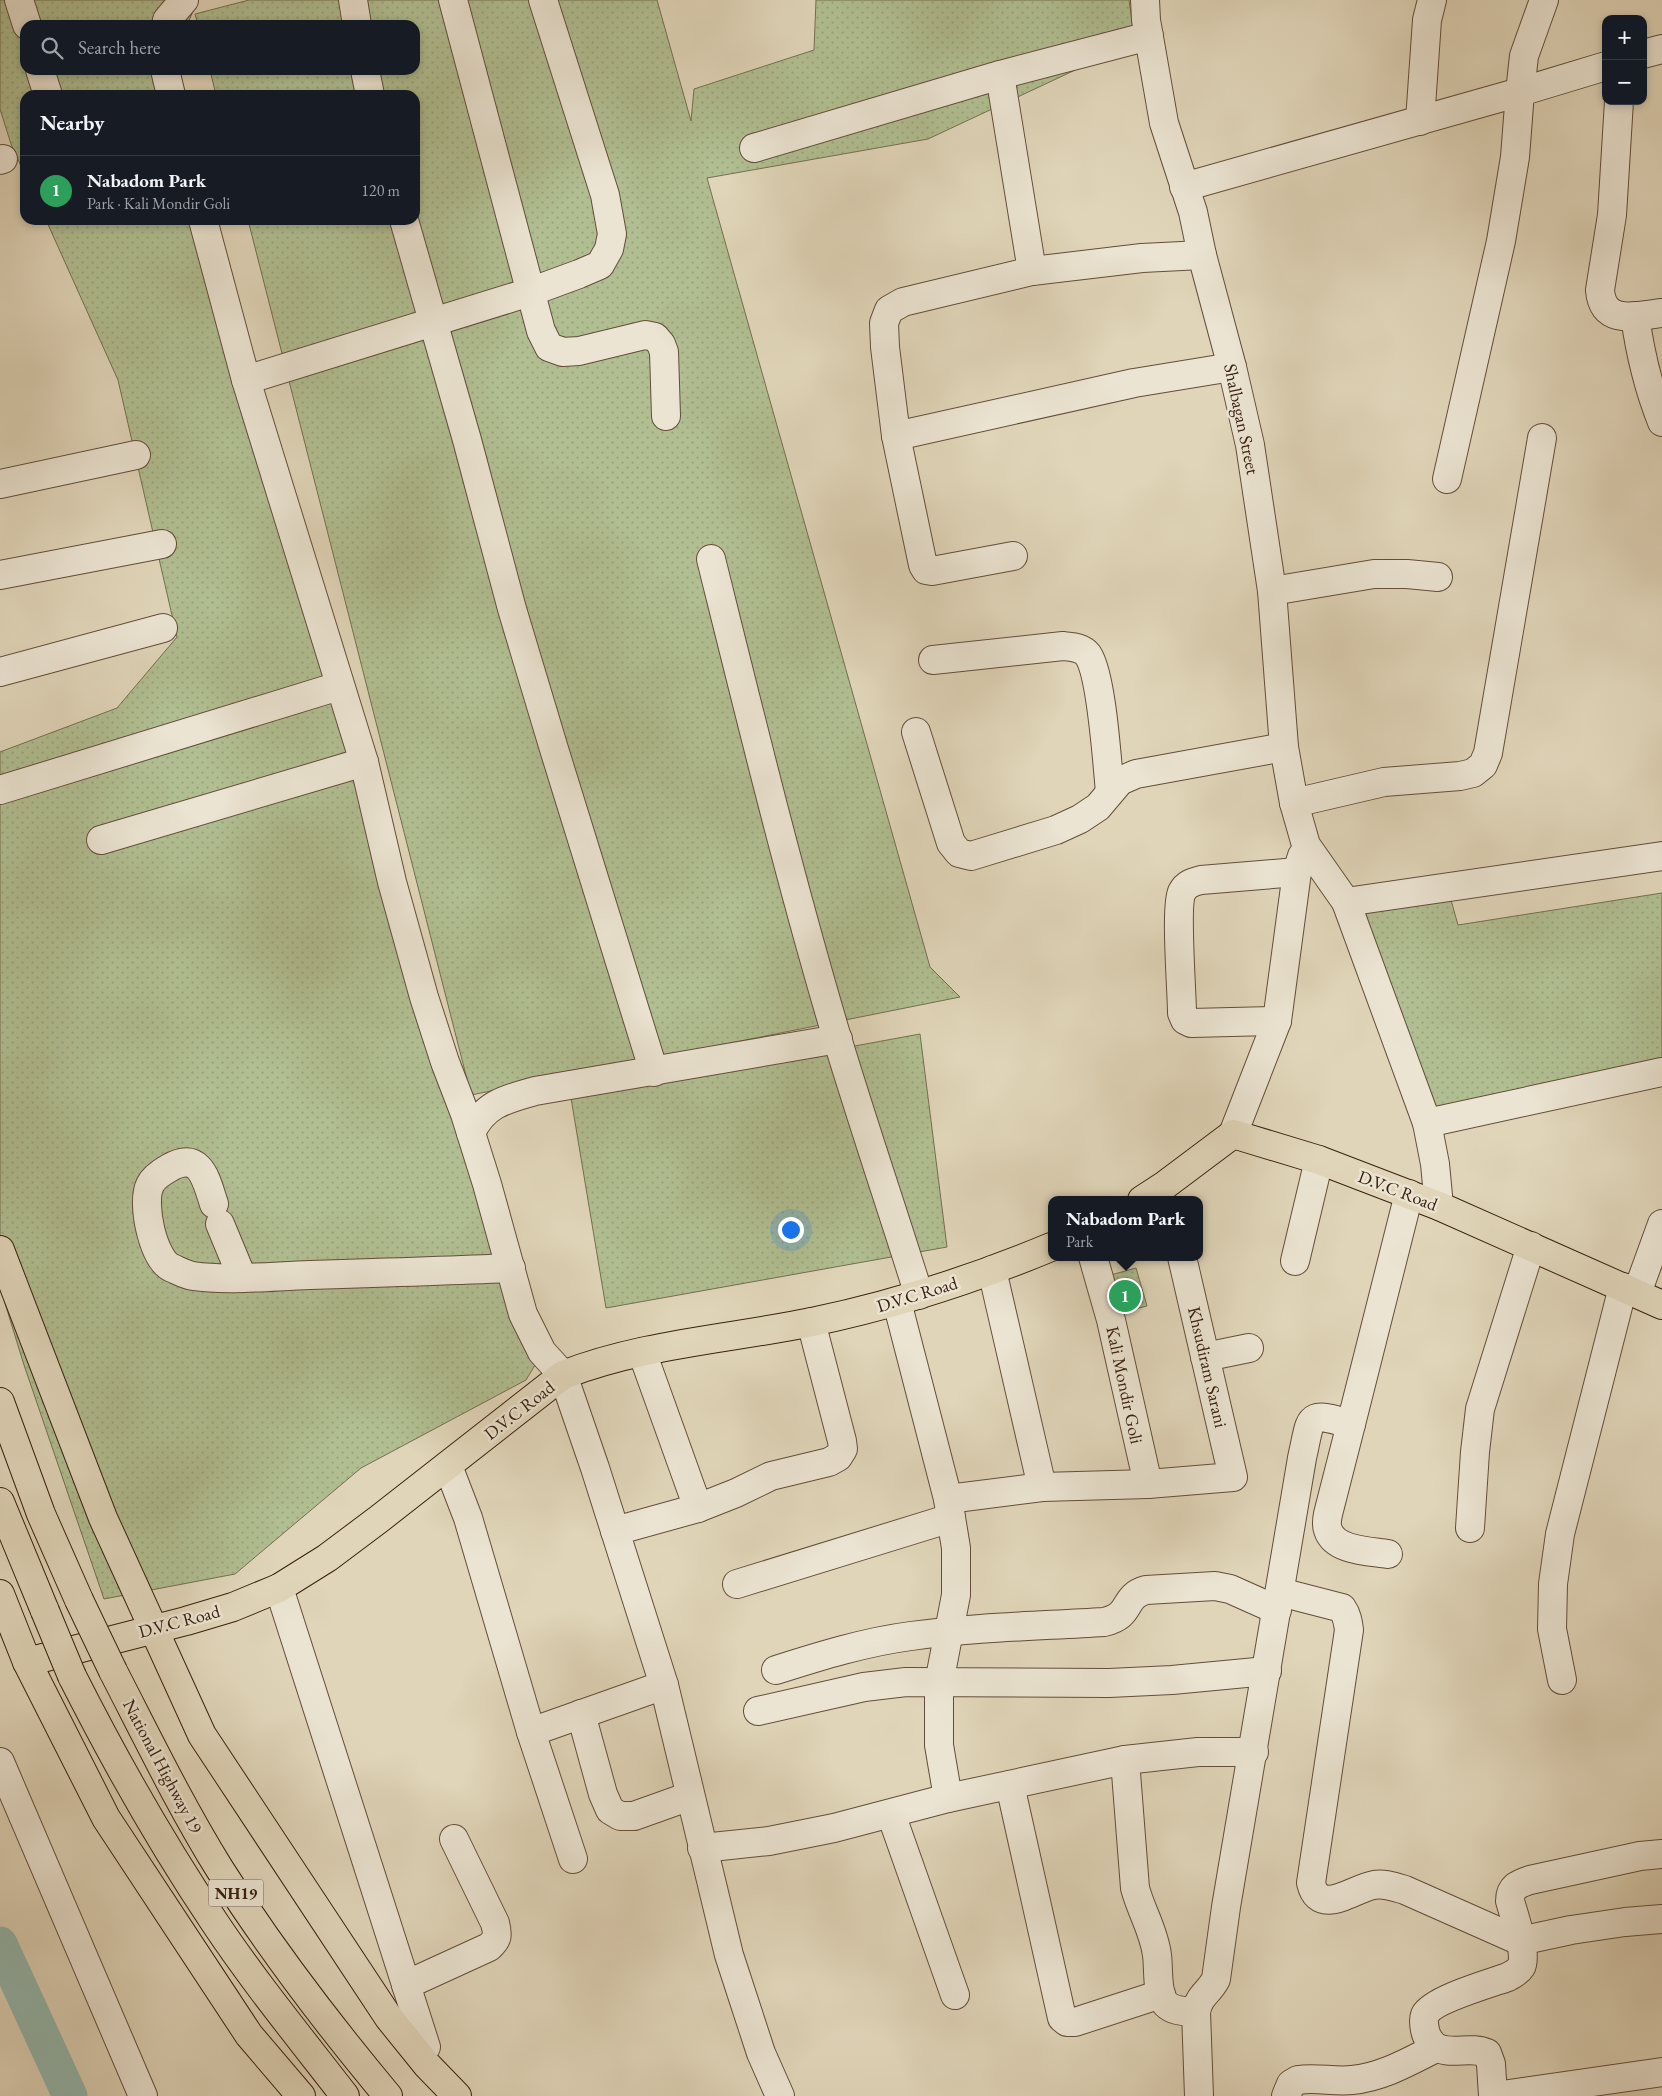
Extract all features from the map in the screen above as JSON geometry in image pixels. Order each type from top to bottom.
[{"type":"main road","name":"D.V.C Road","points":[[1233,1134],[1319,1160],[1409,1194],[1662,1304]]},
{"type":"main road","points":[[1154,1196],[1167,1192],[1233,1134]]},
{"type":"main road","name":"D.V.C Road","points":[[27,1662],[234,1607],[279,1588],[349,1541],[563,1375],[593,1363],[642,1352],[811,1322],[908,1299],[1048,1248]]},
{"type":"main road","points":[[0,1250],[103,1518],[202,1735],[389,2018],[427,2065],[457,2096]]},
{"type":"main road","name":"National Highway 19","points":[[0,1402],[41,1514],[114,1671],[173,1789],[219,1868],[302,1988],[388,2096]]},
{"type":"main road","name":"NH19","points":[[0,1502],[72,1676],[109,1749],[161,1838],[214,1922],[259,1986],[346,2096]]},
{"type":"main road","points":[[0,1594],[27,1662],[106,1818],[249,2035],[300,2096]]},
{"type":"street","points":[[19,0],[25,20]]},
{"type":"street","points":[[167,20],[184,0]]},
{"type":"street","points":[[353,0],[356,20]]},
{"type":"street","points":[[453,0],[530,292],[541,331],[549,347],[563,352],[579,351],[645,336],[655,337],[661,344],[664,352],[666,416]]},
{"type":"street","points":[[246,380],[530,292],[600,265],[609,249],[612,234],[605,196],[542,0]]},
{"type":"street","points":[[1420,121],[1427,20],[1432,0]]},
{"type":"street","points":[[1447,479],[1502,241],[1516,157],[1524,56],[1544,0]]},
{"type":"street","points":[[754,148],[1000,75],[1150,14]]},
{"type":"street","name":"Shalbagan Street","points":[[1150,14],[1164,123],[1193,212],[1250,445],[1272,591],[1284,747],[1294,803],[1306,845],[1346,902],[1427,1123],[1435,1164],[1439,1206]]},
{"type":"street","points":[[1647,53],[1662,49]]},
{"type":"street","points":[[1184,187],[1420,121],[1602,67]]},
{"type":"street","points":[[42,75],[46,90]]},
{"type":"street","points":[[166,75],[170,90]]},
{"type":"street","points":[[366,75],[369,90]]},
{"type":"street","points":[[1000,75],[1032,271]]},
{"type":"street","points":[[1618,105],[1612,215],[1600,290],[1601,300],[1605,308],[1613,315],[1635,316],[1662,313]]},
{"type":"street","points":[[204,225],[246,380],[364,762],[392,882],[424,997],[471,1133],[523,1314],[542,1352],[563,1375],[616,1531],[664,1685],[729,1956],[760,2053],[780,2096]]},
{"type":"street","points":[[405,225],[542,712],[654,1072]]},
{"type":"street","points":[[1013,556],[932,571],[926,570],[923,565],[909,506],[896,436],[885,347],[884,324],[889,310],[903,302],[1032,271],[1134,258],[1202,255]]},
{"type":"street","points":[[1635,316],[1646,380],[1662,422]]},
{"type":"street","points":[[896,436],[1134,383],[1232,367]]},
{"type":"street","points":[[1294,803],[1384,782],[1460,776],[1473,773],[1483,765],[1488,753],[1542,438]]},
{"type":"street","points":[[0,484],[136,455]]},
{"type":"street","points":[[0,575],[162,544]]},
{"type":"street","points":[[711,560],[769,793],[908,1299],[950,1508],[956,1548],[956,1586],[939,1682],[939,1745],[948,1798]]},
{"type":"street","points":[[1272,591],[1374,574],[1407,574],[1438,577]]},
{"type":"street","points":[[0,672],[163,628]]},
{"type":"street","points":[[933,660],[1063,646],[1077,648],[1087,654],[1094,668],[1102,717],[1110,792]]},
{"type":"street","points":[[0,790],[339,686]]},
{"type":"street","points":[[916,732],[951,843],[959,853],[971,856],[1056,830],[1080,819],[1098,807],[1120,781],[1136,774],[1284,747]]},
{"type":"street","points":[[101,840],[364,762]]},
{"type":"street","points":[[1233,1134],[1277,1021],[1296,872],[1306,845]]},
{"type":"street","points":[[1346,902],[1662,856]]},
{"type":"street","points":[[1277,1021],[1191,1023],[1185,1020],[1182,1012],[1181,893],[1188,884],[1201,880],[1296,872]]},
{"type":"street","points":[[471,1133],[477,1120],[490,1108],[510,1098],[535,1091],[838,1039]]},
{"type":"street","points":[[1427,1123],[1662,1072]]},
{"type":"street","points":[[1295,1261],[1319,1160]]},
{"type":"street","points":[[242,1277],[203,1174],[196,1165],[187,1162],[176,1164],[162,1172],[150,1184],[146,1198],[150,1226],[156,1248],[168,1266],[192,1276],[242,1277],[511,1268]]},
{"type":"street","points":[[1388,1554],[1343,1546],[1333,1539],[1327,1528],[1328,1514],[1409,1194]]},
{"type":"street","points":[[1562,1680],[1552,1628],[1552,1584],[1560,1534],[1630,1290],[1662,1224]]},
{"type":"street","points":[[1470,1528],[1480,1409],[1531,1246]]},
{"type":"street","name":"Kali Mondir Goli","points":[[1094,1261],[1111,1320],[1148,1484]]},
{"type":"street","name":"Khsudiram Sarani","points":[[1148,1484],[1233,1478],[1183,1261]]},
{"type":"street","points":[[992,1270],[1042,1487]]},
{"type":"street","points":[[616,1531],[698,1508],[736,1493],[770,1476],[829,1462],[838,1457],[843,1449],[842,1441],[811,1322]]},
{"type":"street","points":[[1205,1356],[1249,1348]]},
{"type":"street","points":[[642,1352],[698,1508]]},
{"type":"street","points":[[1199,2096],[1196,2012],[1198,2002],[1213,1986],[1216,1979],[1226,1907],[1254,1752],[1262,1688],[1302,1458],[1311,1422],[1315,1417],[1322,1416],[1351,1424]]},
{"type":"street","points":[[448,1466],[468,1518],[531,1732],[573,1860]]},
{"type":"street","points":[[737,1584],[950,1508],[1042,1487],[1148,1484]]},
{"type":"street","points":[[776,1670],[868,1643],[949,1632],[1116,1620],[1124,1612],[1131,1598],[1137,1593],[1159,1589],[1215,1586],[1278,1601],[1342,1608],[1348,1622],[1348,1640],[1311,1883],[1318,1898],[1329,1900],[1347,1896],[1374,1885],[1388,1885],[1405,1890],[1520,1942],[1571,1930],[1662,1919]]},
{"type":"street","points":[[279,1588],[426,2046]]},
{"type":"street","points":[[758,1711],[864,1687],[906,1682],[1108,1683],[1172,1680],[1266,1670]]},
{"type":"street","points":[[531,1732],[664,1685]]},
{"type":"street","points":[[581,1714],[603,1794],[610,1810],[620,1816],[634,1816],[690,1796]]},
{"type":"street","points":[[702,1848],[769,1841],[834,1828],[948,1798],[1125,1760],[1198,1752],[1254,1752]]},
{"type":"street","points":[[1125,1760],[1135,1888],[1139,1904],[1153,1935],[1161,1994],[1166,2004],[1174,2010],[1196,2012]]},
{"type":"street","points":[[0,1762],[143,2096]]},
{"type":"street","points":[[1010,1785],[1062,2018],[1067,2022],[1075,2022],[1161,1994]]},
{"type":"street","points":[[891,1814],[954,1995]]},
{"type":"street","points":[[406,1986],[488,1947],[496,1941],[498,1934],[495,1923],[454,1839]]},
{"type":"street","points":[[1662,1854],[1640,1856],[1530,1880],[1514,1887],[1510,1893],[1510,1901],[1523,1955],[1522,1966],[1516,1972],[1449,1998],[1434,2006],[1426,2014],[1423,2024],[1426,2036],[1436,2048],[1448,2051],[1477,2049],[1487,2052],[1491,2064],[1494,2096],[1662,2072]]},
{"type":"street","points":[[1286,2096],[1291,2084],[1298,2080],[1352,2080],[1376,2075],[1400,2066],[1436,2048]]},
{"type":"green space","points":[[0,0],[198,0],[189,20],[20,20],[20,75],[173,75],[178,90],[20,90],[20,164],[11,144],[0,109]]},
{"type":"green space","points":[[249,0],[657,0],[691,121],[694,89],[814,50],[816,0],[1129,0],[1135,42],[928,139],[707,178],[930,967],[960,997],[471,1095],[249,225],[420,225],[420,90],[215,90],[211,75],[420,75],[420,20],[197,20],[195,14]]},
{"type":"green space","points":[[48,225],[212,225],[241,337],[543,1352],[526,1380],[361,1468],[235,1574],[104,1599],[24,1365],[0,1287],[0,752],[117,708],[177,637],[118,380]]},
{"type":"green space","points":[[1662,893],[1662,1063],[1431,1111],[1361,913],[1451,900],[1458,925]]},
{"type":"green space","points":[[920,1034],[947,1247],[606,1308],[571,1098]]},
{"type":"green space","points":[[1136,1268],[1147,1306],[1110,1315],[1100,1278]]},
{"type":"waterway","points":[[0,1944],[70,2096]]},
{"type":"place","name":"Nabadom Park","points":[[1125,1296]]}]
